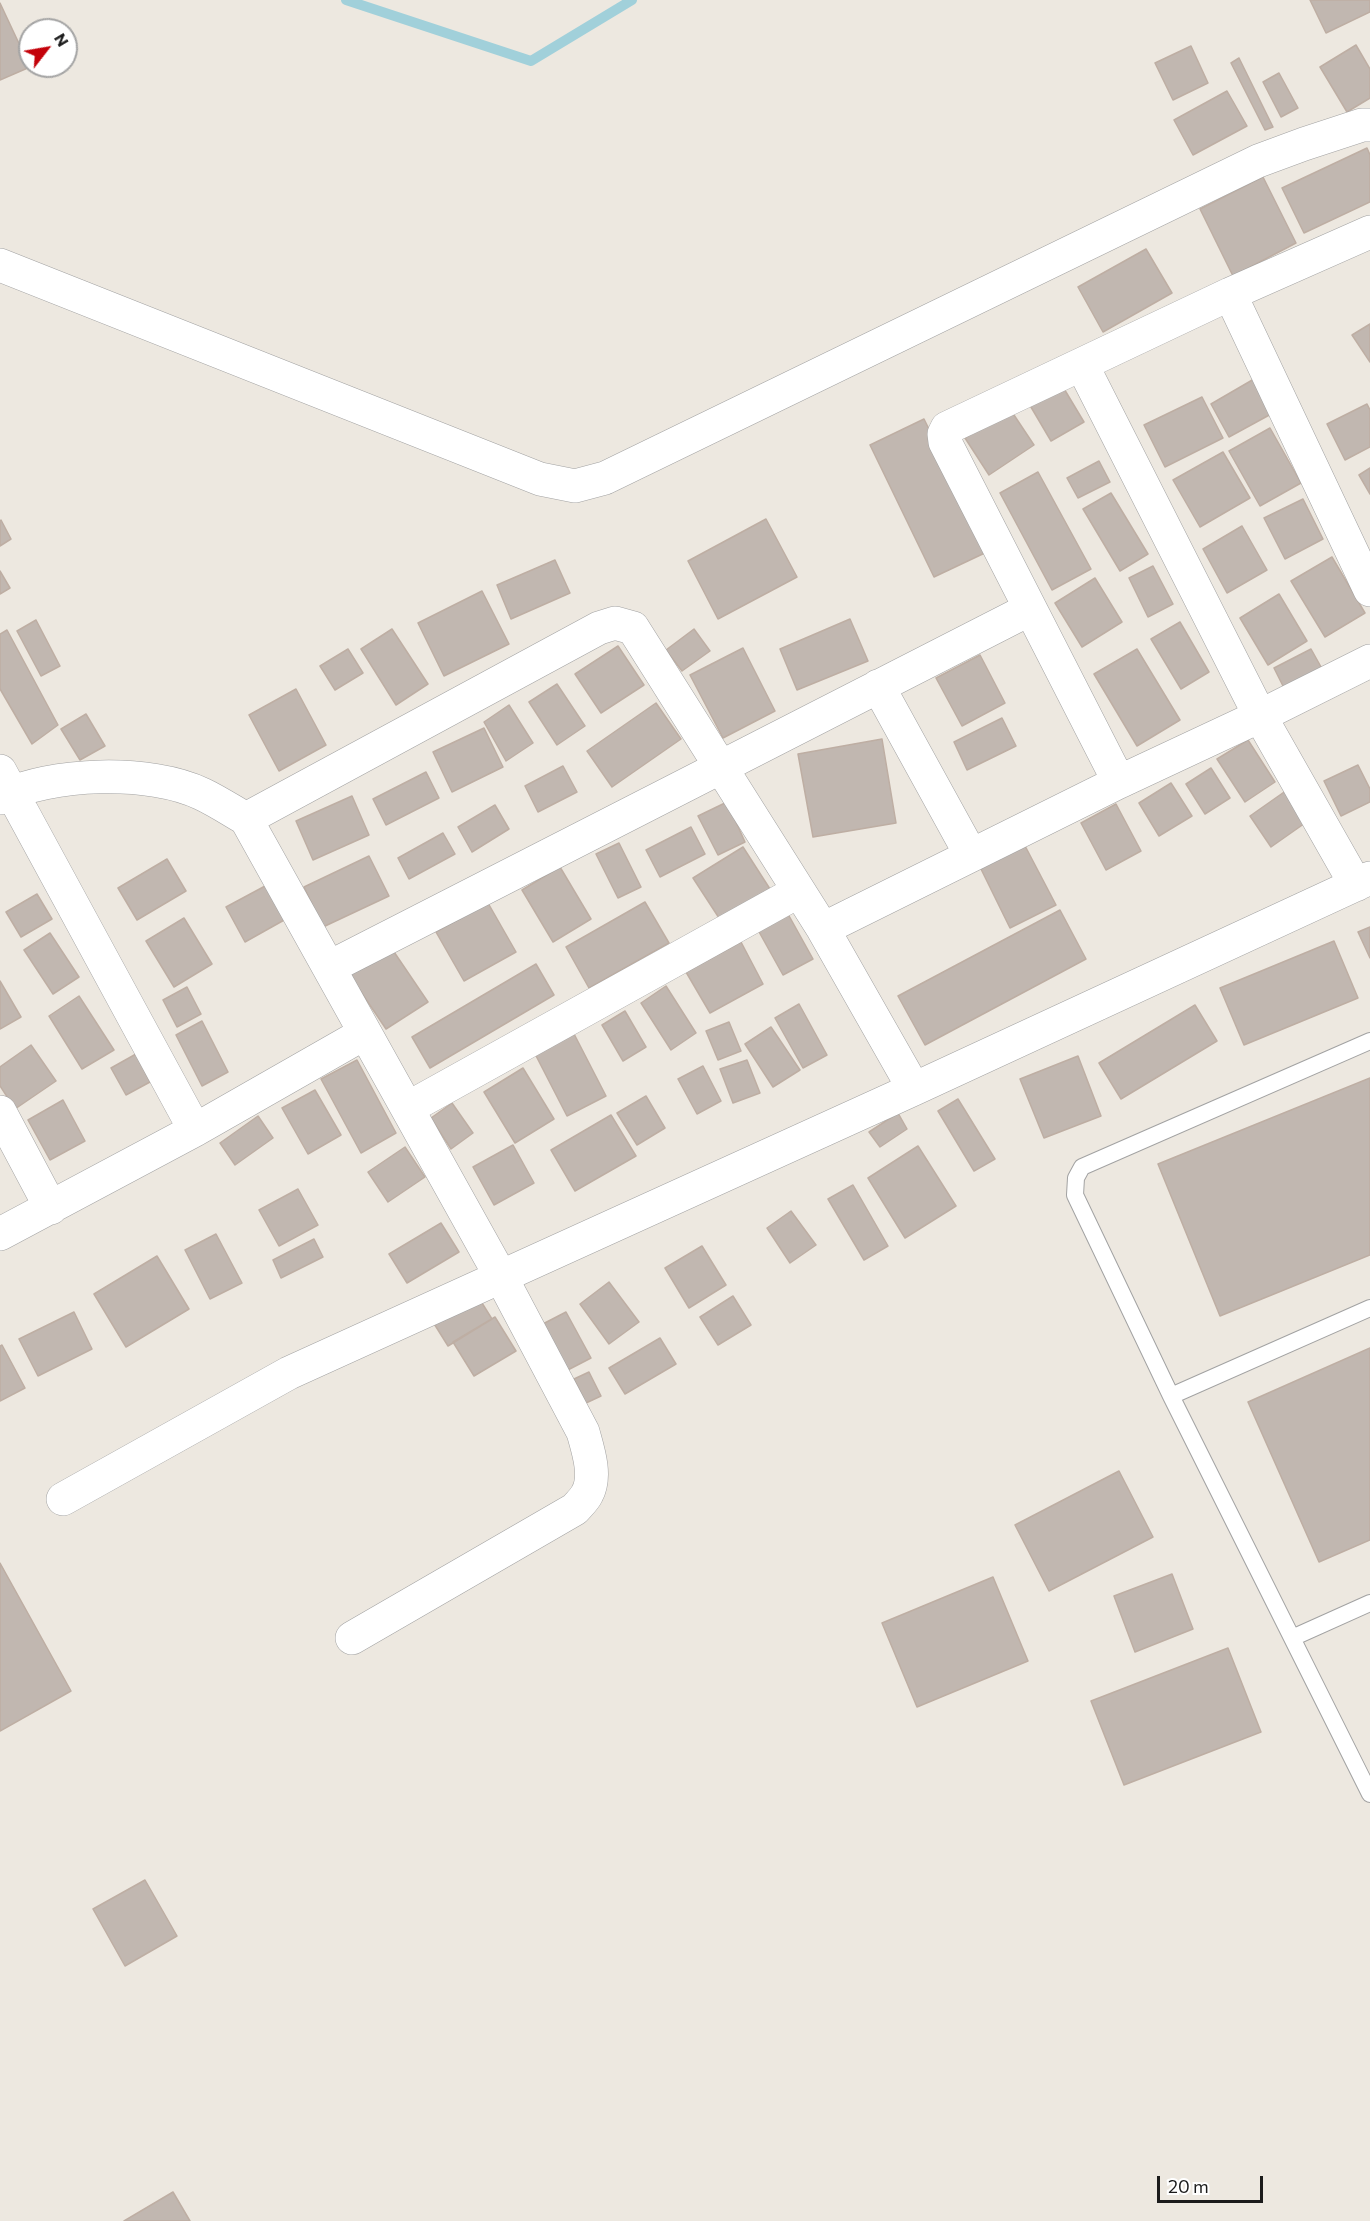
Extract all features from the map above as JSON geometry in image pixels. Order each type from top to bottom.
[{"type":"street","points":[[0,265],[540,479],[575,486],[605,478],[1258,162],[1304,144],[1362,125],[1370,125]]},
{"type":"street","points":[[1119,782],[945,442],[944,434],[947,428],[1230,294],[1370,232]]},
{"type":"street","points":[[1230,294],[1370,590]]},
{"type":"street","points":[[63,1499],[289,1372],[914,1089],[1363,882],[1260,716],[1082,365]]},
{"type":"street","points":[[330,967],[1030,609]]},
{"type":"street","points":[[246,819],[599,627],[615,623],[633,628],[823,929],[914,1089]]},
{"type":"street","points":[[823,929],[1370,661]]},
{"type":"street","points":[[878,686],[971,855]]},
{"type":"street","points":[[195,1130],[4,787],[99,777],[149,778],[201,793],[246,819],[500,1275],[583,1432],[592,1473],[588,1493],[575,1509],[352,1638]]},
{"type":"street","points":[[408,1108],[799,891]]},
{"type":"street","points":[[0,1234],[195,1130],[365,1033]]},
{"type":"street","points":[[0,1112],[51,1208]]},
{"type":"lane","points":[[1370,1041],[1082,1167],[1076,1178],[1075,1195],[1171,1396],[1370,1794]]},
{"type":"lane","points":[[1171,1396],[1370,1308]]},
{"type":"lane","points":[[1292,1638],[1370,1603]]},
{"type":"building","points":[[1310,0],[1370,0],[1370,12],[1326,33]]},
{"type":"building","points":[[0,3],[18,41],[18,72],[0,80]]},
{"type":"building","points":[[1356,45],[1370,69],[1370,98],[1347,112],[1320,67]]},
{"type":"building","points":[[1191,46],[1208,83],[1173,100],[1155,63]]},
{"type":"building","points":[[1239,58],[1273,127],[1265,130],[1231,63]]},
{"type":"building","points":[[1279,73],[1298,108],[1281,117],[1263,82]]},
{"type":"building","points":[[1227,91],[1247,126],[1193,155],[1174,120]]},
{"type":"building","points":[[1367,148],[1370,155],[1370,202],[1304,233],[1282,188]]},
{"type":"building","points":[[1263,177],[1296,243],[1233,276],[1200,209]]},
{"type":"building","points":[[1146,249],[1172,293],[1103,332],[1078,287]]},
{"type":"building","points":[[1370,324],[1370,362],[1352,335]]},
{"type":"building","points":[[1254,379],[1273,413],[1229,437],[1211,404]]},
{"type":"building","points":[[1060,382],[1084,422],[1051,441],[1028,402]]},
{"type":"building","points":[[1202,397],[1223,438],[1165,467],[1144,425]]},
{"type":"building","points":[[1367,404],[1370,410],[1370,447],[1345,460],[1327,424]]},
{"type":"building","points":[[1010,409],[1034,445],[989,475],[965,438]]},
{"type":"building","points":[[924,419],[989,551],[934,577],[870,445]]},
{"type":"building","points":[[1270,428],[1301,483],[1260,506],[1229,451]]},
{"type":"building","points":[[1223,452],[1250,498],[1200,527],[1173,480]]},
{"type":"building","points":[[1099,461],[1110,482],[1078,498],[1067,478]]},
{"type":"building","points":[[1370,468],[1370,494],[1359,475]]},
{"type":"building","points":[[1038,472],[1091,569],[1052,590],[1000,493]]},
{"type":"building","points":[[1111,493],[1148,554],[1120,571],[1083,509]]},
{"type":"building","points":[[1303,499],[1323,539],[1285,559],[1264,518]]},
{"type":"building","points":[[766,519],[797,577],[718,619],[688,561]]},
{"type":"building","points":[[0,521],[11,539],[0,546]]},
{"type":"building","points":[[1242,526],[1267,570],[1227,593],[1203,549]]},
{"type":"building","points":[[1332,557],[1365,613],[1325,637],[1291,581]]},
{"type":"building","points":[[555,560],[570,593],[511,619],[497,585]]},
{"type":"building","points":[[1153,566],[1173,604],[1148,617],[1129,578]]},
{"type":"building","points":[[0,571],[10,588],[0,594]]},
{"type":"building","points":[[1095,578],[1122,622],[1082,647],[1055,603]]},
{"type":"building","points":[[482,591],[509,644],[444,676],[418,623]]},
{"type":"building","points":[[1279,594],[1307,641],[1268,665],[1240,618]]},
{"type":"building","points":[[850,619],[868,661],[797,690],[780,649]]},
{"type":"building","points":[[36,620],[60,666],[41,676],[17,631]]},
{"type":"building","points":[[1180,622],[1209,672],[1181,689],[1151,639]]},
{"type":"building","points":[[392,629],[428,684],[396,705],[361,649]]},
{"type":"building","points":[[694,629],[710,651],[682,671],[666,650]]},
{"type":"building","points":[[7,630],[58,725],[32,744],[0,689],[0,634]]},
{"type":"building","points":[[618,646],[644,685],[601,713],[575,674]]},
{"type":"building","points":[[743,648],[775,711],[723,738],[690,675]]},
{"type":"building","points":[[348,649],[363,673],[335,690],[320,666]]},
{"type":"building","points":[[1137,649],[1180,720],[1137,746],[1094,674]]},
{"type":"building","points":[[1311,649],[1325,674],[1287,694],[1274,668]]},
{"type":"building","points":[[980,655],[1005,703],[962,726],[936,678]]},
{"type":"building","points":[[557,684],[585,726],[557,745],[529,702]]},
{"type":"building","points":[[296,689],[326,745],[279,771],[249,715]]},
{"type":"building","points":[[656,703],[681,739],[612,787],[587,751]]},
{"type":"building","points":[[509,705],[533,743],[506,761],[484,722]]},
{"type":"building","points":[[86,714],[105,746],[80,760],[61,729]]},
{"type":"building","points":[[1002,718],[1016,746],[967,770],[954,742]]},
{"type":"building","points":[[484,728],[503,767],[452,792],[433,752]]},
{"type":"building","points":[[882,739],[896,823],[813,837],[798,754]]},
{"type":"building","points":[[1248,740],[1275,782],[1245,802],[1217,759]]},
{"type":"building","points":[[1358,765],[1370,789],[1370,802],[1341,816],[1324,781]]},
{"type":"building","points":[[563,766],[577,792],[538,812],[525,786]]},
{"type":"building","points":[[1211,768],[1230,798],[1205,814],[1186,784]]},
{"type":"building","points":[[426,772],[439,798],[386,825],[373,799]]},
{"type":"building","points":[[1171,783],[1192,816],[1159,836],[1139,803]]},
{"type":"building","points":[[1287,790],[1308,821],[1271,847],[1250,816]]},
{"type":"building","points":[[352,796],[369,835],[313,860],[296,821]]},
{"type":"building","points":[[727,802],[745,842],[718,855],[698,816]]},
{"type":"building","points":[[1116,804],[1141,851],[1106,870],[1081,823]]},
{"type":"building","points":[[495,805],[509,829],[472,852],[458,827]]},
{"type":"building","points":[[691,827],[705,854],[660,877],[646,850]]},
{"type":"building","points":[[443,833],[455,854],[409,879],[398,858]]},
{"type":"building","points":[[1023,842],[1056,905],[1010,928],[979,865]]},
{"type":"building","points":[[619,843],[641,887],[618,898],[596,854]]},
{"type":"building","points":[[743,847],[770,889],[721,921],[693,878]]},
{"type":"building","points":[[369,856],[389,896],[323,927],[304,887]]},
{"type":"building","points":[[167,859],[186,891],[137,920],[118,888]]},
{"type":"building","points":[[560,867],[591,919],[553,942],[522,890]]},
{"type":"building","points":[[267,885],[286,919],[245,942],[226,907]]},
{"type":"building","points":[[37,894],[52,919],[21,937],[6,912]]},
{"type":"building","points":[[645,902],[669,943],[589,988],[566,947]]},
{"type":"building","points":[[488,903],[516,952],[464,981],[436,932]]},
{"type":"building","points":[[1060,910],[1086,959],[925,1045],[898,996]]},
{"type":"building","points":[[788,914],[813,959],[783,975],[758,930]]},
{"type":"building","points":[[184,918],[212,964],[174,987],[146,941]]},
{"type":"building","points":[[1370,927],[1370,958],[1358,932]]},
{"type":"building","points":[[50,933],[79,977],[53,994],[24,950]]},
{"type":"building","points":[[1334,941],[1358,998],[1244,1045],[1220,988]]},
{"type":"building","points":[[741,942],[763,984],[710,1013],[686,972]]},
{"type":"building","points":[[390,946],[428,1002],[386,1029],[349,974]]},
{"type":"building","points":[[536,964],[554,995],[430,1068],[412,1037]]},
{"type":"building","points":[[0,981],[21,1017],[0,1029]]},
{"type":"building","points":[[666,986],[696,1033],[671,1050],[641,1003]]},
{"type":"building","points":[[187,987],[201,1014],[177,1027],[163,1000]]},
{"type":"building","points":[[79,996],[114,1050],[82,1069],[49,1016]]},
{"type":"building","points":[[799,1004],[827,1055],[803,1068],[775,1018]]},
{"type":"building","points":[[1195,1005],[1217,1041],[1121,1099],[1099,1063]]},
{"type":"building","points":[[625,1011],[646,1047],[623,1061],[602,1025]]},
{"type":"building","points":[[202,1021],[228,1072],[202,1086],[176,1035]]},
{"type":"building","points":[[729,1022],[741,1051],[718,1060],[706,1031]]},
{"type":"building","points":[[771,1027],[800,1070],[773,1087],[745,1044]]},
{"type":"building","points":[[571,1028],[606,1096],[567,1116],[532,1048]]},
{"type":"building","points":[[31,1045],[56,1081],[15,1109],[0,1086],[0,1067]]},
{"type":"building","points":[[136,1054],[150,1082],[126,1095],[111,1068]]},
{"type":"building","points":[[1078,1056],[1101,1116],[1044,1138],[1020,1079]]},
{"type":"building","points":[[357,1060],[396,1133],[361,1153],[321,1079]]},
{"type":"building","points":[[747,1060],[760,1093],[733,1103],[720,1069]]},
{"type":"building","points":[[703,1066],[721,1101],[697,1114],[678,1079]]},
{"type":"building","points":[[523,1068],[554,1119],[515,1143],[484,1092]]},
{"type":"building","points":[[1370,1078],[1370,1255],[1220,1316],[1158,1164]]},
{"type":"building","points":[[315,1090],[341,1135],[308,1154],[282,1108]]},
{"type":"building","points":[[646,1096],[665,1128],[637,1145],[617,1113]]},
{"type":"building","points":[[958,1099],[995,1159],[974,1171],[938,1111]]},
{"type":"building","points":[[63,1100],[85,1141],[50,1160],[28,1120]]},
{"type":"building","points":[[452,1103],[473,1133],[451,1149],[431,1118]]},
{"type":"building","points":[[898,1113],[907,1129],[880,1147],[869,1132]]},
{"type":"building","points":[[611,1115],[636,1156],[575,1191],[551,1150]]},
{"type":"building","points":[[258,1116],[273,1138],[235,1165],[220,1143]]},
{"type":"building","points":[[513,1145],[534,1183],[494,1205],[473,1167]]},
{"type":"building","points":[[918,1146],[956,1206],[905,1238],[868,1178]]},
{"type":"building","points":[[405,1147],[425,1177],[388,1202],[368,1172]]},
{"type":"building","points":[[853,1185],[888,1246],[864,1260],[828,1199]]},
{"type":"building","points":[[298,1189],[318,1225],[279,1246],[259,1210]]},
{"type":"building","points":[[791,1211],[816,1245],[790,1263],[767,1228]]},
{"type":"building","points":[[441,1223],[459,1252],[407,1283],[389,1254]]},
{"type":"building","points":[[216,1234],[242,1283],[210,1299],[185,1250]]},
{"type":"building","points":[[314,1239],[323,1257],[281,1278],[273,1260]]},
{"type":"building","points":[[702,1246],[726,1285],[689,1308],[665,1268]]},
{"type":"building","points":[[157,1256],[189,1309],[126,1347],[94,1294]]},
{"type":"building","points":[[609,1282],[639,1322],[609,1344],[580,1304]]},
{"type":"building","points":[[477,1295],[492,1319],[448,1346],[433,1322]]},
{"type":"building","points":[[733,1296],[751,1325],[718,1345],[700,1317]]},
{"type":"building","points":[[74,1312],[92,1349],[38,1376],[19,1339]]},
{"type":"building","points":[[566,1312],[591,1358],[562,1373],[537,1327]]},
{"type":"building","points":[[495,1317],[516,1351],[474,1376],[453,1342]]},
{"type":"building","points":[[660,1338],[676,1364],[625,1394],[609,1368]]},
{"type":"building","points":[[2,1345],[25,1388],[0,1401],[0,1346]]},
{"type":"building","points":[[1370,1348],[1370,1540],[1319,1562],[1248,1402]]},
{"type":"building","points":[[589,1372],[601,1396],[586,1403],[574,1379]]},
{"type":"building","points":[[1119,1471],[1153,1537],[1049,1591],[1015,1525]]},
{"type":"building","points":[[0,1563],[71,1691],[0,1731]]},
{"type":"building","points":[[1172,1574],[1193,1629],[1135,1652],[1114,1596]]},
{"type":"building","points":[[993,1577],[1028,1661],[917,1707],[882,1623]]},
{"type":"building","points":[[1228,1648],[1261,1732],[1124,1785],[1091,1701]]},
{"type":"building","points":[[145,1880],[177,1936],[125,1966],[93,1909]]},
{"type":"building","points":[[173,2192],[190,2221],[124,2221]]},
{"type":"waterway","points":[[346,0],[531,61],[632,0]]}]
